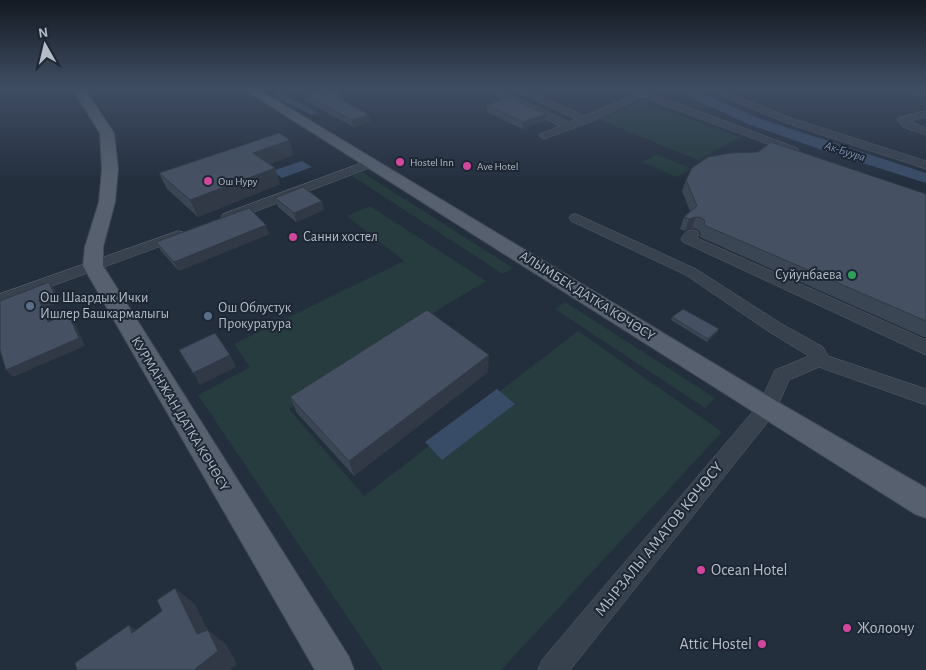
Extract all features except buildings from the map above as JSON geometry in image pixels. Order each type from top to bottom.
[{"type":"main road","points":[[93,266],[94,247],[107,202],[110,169],[107,134],[98,119]]},
{"type":"main road","name":"АЛЫМБЕК ДАТКА КӨЧӨСҮ","points":[[300,119],[926,504]]},
{"type":"main road","name":"КУРМАНЖАН ДАТКА КӨЧӨСҮ","points":[[93,266],[336,670]]},
{"type":"street","points":[[554,119],[569,126]]},
{"type":"street","points":[[711,119],[730,128],[805,154]]},
{"type":"street","points":[[786,119],[926,166]]},
{"type":"street","points":[[905,119],[902,120],[907,125],[926,132]]},
{"type":"street","points":[[544,136],[586,120]]},
{"type":"street","points":[[218,220],[373,163]]},
{"type":"street","points":[[576,218],[691,272],[774,327],[816,352],[819,355],[818,360],[926,397]]},
{"type":"street","points":[[0,300],[191,230]]},
{"type":"street","points":[[692,234],[688,239],[926,348]]},
{"type":"street","name":"МЫРЗАЛЫ АМАТОВ КӨЧӨСҮ","points":[[552,670],[767,408],[782,375],[818,360]]},
{"type":"green space","points":[[599,119],[691,119],[740,137],[698,160]]},
{"type":"green space","points":[[657,154],[691,169],[676,177],[642,162]]},
{"type":"green space","points":[[362,172],[513,268],[503,274],[352,176]]},
{"type":"green space","points":[[370,206],[486,281],[449,303],[289,409],[364,496],[578,331],[722,432],[501,670],[383,670],[198,395],[250,367],[234,344],[404,261],[347,216]]},
{"type":"green space","points":[[565,302],[715,398],[705,408],[555,309]]},
{"type":"water","points":[[302,161],[312,167],[282,178],[272,171]]},
{"type":"water","points":[[497,389],[515,404],[442,460],[425,442]]},
{"type":"waterway","name":"Ак-Буура","points":[[749,119],[830,148],[926,178]]},
{"type":"place","name":"Hostel Inn","points":[[400,162]]},
{"type":"place","name":"Ave Hotel","points":[[467,166]]},
{"type":"place","name":"Ош Нуру","points":[[208,181]]},
{"type":"place","name":"Санни хостел","points":[[293,237]]},
{"type":"place","name":"Суйунбаева","points":[[852,275]]},
{"type":"place","name":"Ош Шаардык Ички Ишлер Башкармалыгы","points":[[30,306]]},
{"type":"place","name":"Ош Облустук Прокуратура","points":[[208,316]]},
{"type":"place","name":"Ocean Hotel","points":[[701,570]]},
{"type":"place","name":"Жолоочу","points":[[847,628]]},
{"type":"place","name":"Attic Hostel","points":[[762,644]]}]
